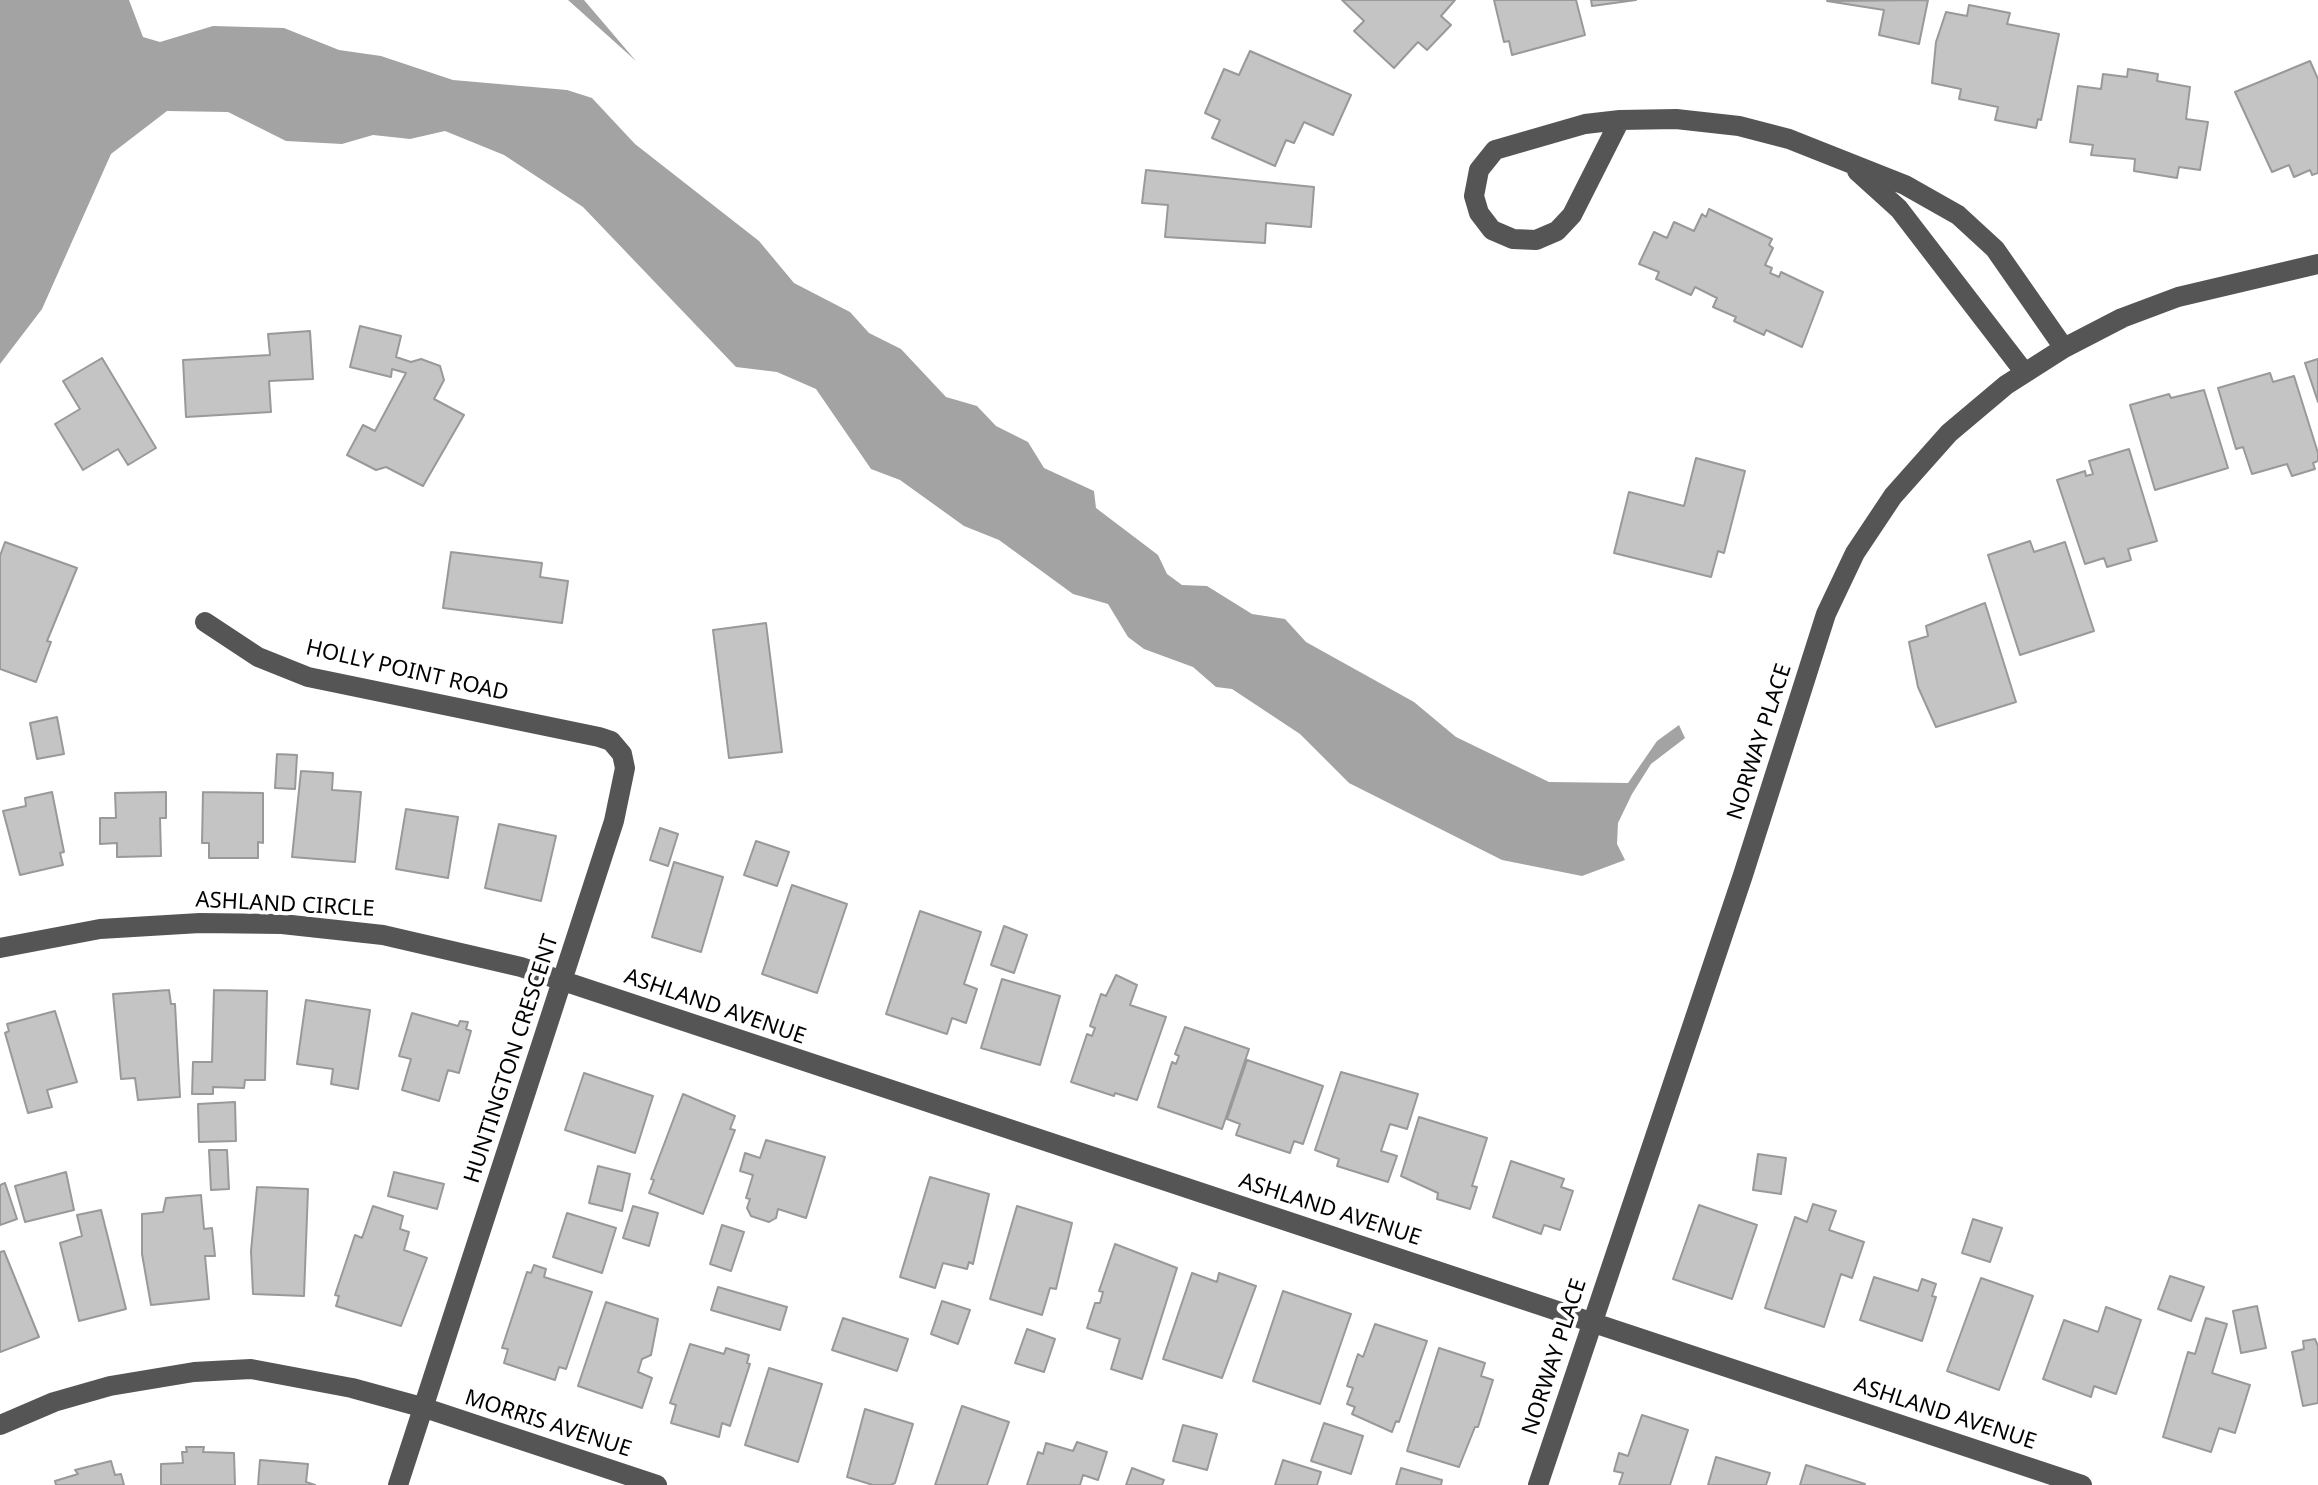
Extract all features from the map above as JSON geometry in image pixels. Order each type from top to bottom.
[{"type":"street","points":[[1620,120],[1572,215],[1557,231],[1536,240],[1513,239],[1492,230],[1479,213],[1474,196],[1479,170],[1495,150],[1585,124],[1620,120],[1676,119],[1739,126],[1789,139],[1905,185],[1958,215],[1995,249],[2064,348]]},
{"type":"street","points":[[1848,162],[1899,209],[2025,373]]},
{"type":"street","name":"NORWAY PLACE","points":[[1538,1485],[1743,875],[1826,614],[1855,553],[1893,496],[1949,433],[2025,373],[2064,348],[2122,318],[2178,297],[2318,264]]},
{"type":"street","name":"HOLLY POINT ROAD","points":[[205,622],[258,657],[308,677],[516,720]]},
{"type":"street","name":"HUNTINGTON CRESCENT","points":[[398,1485],[614,821],[625,768],[622,754],[611,741],[516,720]]},
{"type":"street","name":"ASHLAND CIRCLE","points":[[0,948],[100,929],[200,923],[282,924],[383,935],[521,967],[563,981]]},
{"type":"street","name":"ASHLAND AVENUE","points":[[563,981],[2082,1485]]},
{"type":"street","name":"MORRIS AVENUE","points":[[0,1425],[54,1402],[110,1386],[194,1372],[251,1369],[352,1388],[425,1408],[657,1485]]},
{"type":"shaded area","points":[[0,0],[129,0],[143,37],[160,42],[213,26],[284,28],[339,50],[381,56],[453,80],[567,90],[592,98],[635,144],[759,241],[794,283],[850,312],[869,333],[901,349],[946,397],[977,406],[996,426],[1028,442],[1044,468],[1094,491],[1096,508],[1158,555],[1167,574],[1182,585],[1207,586],[1252,614],[1285,619],[1306,642],[1414,702],[1456,737],[1549,782],[1628,783],[1657,741],[1679,725],[1685,738],[1651,764],[1632,794],[1618,823],[1617,844],[1625,860],[1582,876],[1502,860],[1349,783],[1300,734],[1232,689],[1216,687],[1193,667],[1144,649],[1128,637],[1108,604],[1073,594],[999,540],[964,526],[900,480],[871,469],[816,389],[777,372],[736,367],[583,207],[504,155],[445,131],[410,139],[373,135],[342,144],[286,141],[228,112],[167,111],[111,154],[42,309],[0,364]]},
{"type":"shaded area","points":[[568,0],[584,0],[636,61]]},
{"type":"building","points":[[1342,0],[1455,0],[1441,16],[1451,25],[1427,50],[1418,42],[1394,68],[1354,31],[1364,21]]},
{"type":"building","points":[[1494,0],[1576,0],[1585,35],[1512,55],[1509,41],[1504,42]]},
{"type":"building","points":[[1591,0],[1636,0],[1592,6]]},
{"type":"building","points":[[1928,0],[1919,44],[1879,35],[1884,10],[1827,1]]},
{"type":"building","points":[[1969,5],[2010,13],[2007,24],[2059,34],[2041,120],[2038,119],[2036,128],[1995,120],[1998,107],[1959,99],[1961,89],[1932,83],[1936,42],[1946,12],[1967,16]]},
{"type":"building","points":[[1250,51],[1351,95],[1333,135],[1304,122],[1294,143],[1286,140],[1275,166],[1212,138],[1220,120],[1205,113],[1224,69],[1239,75]]},
{"type":"building","points":[[2310,61],[2318,79],[2318,173],[2312,175],[2310,170],[2294,177],[2289,165],[2272,172],[2235,92]]},
{"type":"building","points":[[2128,69],[2158,74],[2157,81],[2190,87],[2186,119],[2208,122],[2200,170],[2179,167],[2177,178],[2134,171],[2135,159],[2091,155],[2093,145],[2070,142],[2078,86],[2101,89],[2103,74],[2127,77]]},
{"type":"building","points":[[1146,170],[1314,187],[1311,227],[1266,223],[1265,243],[1165,237],[1168,205],[1142,203]]},
{"type":"building","points":[[1709,209],[1772,239],[1769,245],[1773,248],[1765,265],[1772,268],[1770,273],[1779,277],[1781,272],[1823,292],[1802,347],[1766,330],[1764,335],[1734,321],[1736,317],[1713,307],[1717,298],[1695,287],[1691,295],[1656,279],[1659,272],[1639,264],[1654,232],[1667,238],[1674,222],[1694,231],[1702,214],[1706,217]]},
{"type":"building","points":[[360,326],[401,336],[396,357],[411,362],[421,359],[440,366],[444,380],[434,399],[464,415],[423,486],[386,467],[376,470],[347,455],[363,425],[375,431],[406,373],[392,369],[391,377],[350,367]]},
{"type":"building","points":[[310,331],[313,379],[269,381],[271,412],[186,417],[183,360],[270,355],[268,334]]},
{"type":"building","points":[[102,358],[156,448],[128,465],[118,449],[83,470],[55,424],[80,409],[63,381]]},
{"type":"building","points":[[2318,359],[2318,402],[2305,363]]},
{"type":"building","points":[[2270,373],[2273,382],[2294,376],[2318,453],[2318,461],[2313,463],[2315,469],[2292,476],[2287,464],[2252,474],[2243,447],[2236,449],[2218,388]]},
{"type":"building","points":[[2204,390],[2228,468],[2155,490],[2130,405],[2169,394],[2171,398]]},
{"type":"building","points":[[2129,449],[2157,541],[2128,549],[2131,560],[2107,567],[2104,558],[2085,564],[2057,480],[2085,471],[2086,476],[2093,474],[2089,461]]},
{"type":"building","points":[[1696,458],[1745,471],[1724,553],[1718,551],[1711,577],[1614,553],[1629,492],[1684,506]]},
{"type":"building","points":[[2030,541],[2034,552],[2065,542],[2094,631],[2020,655],[1988,555]]},
{"type":"building","points":[[5,542],[77,568],[47,641],[51,642],[36,682],[0,669],[0,556]]},
{"type":"building","points":[[451,552],[542,563],[540,577],[568,581],[562,623],[443,608]]},
{"type":"building","points":[[1985,603],[2016,702],[1936,727],[1918,687],[1909,642],[1928,636],[1926,626]]},
{"type":"building","points":[[766,623],[782,752],[729,758],[713,630]]},
{"type":"building","points":[[57,717],[64,754],[37,759],[30,723]]},
{"type":"building","points":[[277,754],[297,755],[295,789],[275,788]]},
{"type":"building","points":[[301,771],[333,773],[332,790],[361,792],[355,862],[292,857]]},
{"type":"building","points":[[52,792],[64,852],[60,853],[63,865],[20,875],[3,811],[26,806],[25,798]]},
{"type":"building","points":[[166,792],[166,818],[160,818],[161,856],[117,857],[117,843],[100,844],[100,818],[116,818],[115,793]]},
{"type":"building","points":[[203,792],[263,793],[263,843],[258,842],[258,858],[209,858],[209,843],[202,843]]},
{"type":"building","points":[[406,809],[458,817],[448,878],[396,869]]},
{"type":"building","points":[[499,824],[556,836],[541,901],[485,888]]},
{"type":"building","points":[[660,828],[678,834],[668,866],[650,860]]},
{"type":"building","points":[[756,841],[789,852],[777,886],[744,875]]},
{"type":"building","points":[[674,862],[723,877],[701,952],[652,937]]},
{"type":"building","points":[[792,885],[847,904],[817,993],[762,974]]},
{"type":"building","points":[[920,911],[981,932],[964,984],[977,989],[966,1023],[952,1018],[947,1034],[886,1014]]},
{"type":"building","points":[[1004,926],[1027,935],[1014,973],[991,965]]},
{"type":"building","points":[[1116,975],[1137,985],[1130,1005],[1166,1017],[1137,1100],[1071,1082],[1087,1034],[1092,1036],[1095,1028],[1090,1026],[1101,994],[1106,996]]},
{"type":"building","points":[[1002,979],[1060,996],[1040,1065],[981,1048]]},
{"type":"building","points":[[169,990],[171,1004],[175,1004],[180,1097],[138,1100],[135,1078],[121,1079],[113,994]]},
{"type":"building","points":[[214,990],[267,991],[265,1080],[245,1080],[244,1088],[213,1087],[213,1094],[192,1094],[193,1062],[212,1062]]},
{"type":"building","points":[[306,1000],[370,1010],[358,1089],[331,1084],[333,1069],[297,1064]]},
{"type":"building","points":[[55,1011],[77,1082],[47,1090],[52,1107],[28,1113],[5,1033],[9,1031],[7,1024]]},
{"type":"building","points":[[412,1013],[458,1026],[460,1021],[468,1022],[466,1029],[471,1031],[459,1073],[448,1070],[439,1101],[402,1090],[411,1059],[399,1056]]},
{"type":"building","points":[[1185,1027],[1249,1049],[1222,1129],[1158,1107],[1172,1062],[1176,1064],[1179,1056],[1175,1054]]},
{"type":"building","points":[[1247,1060],[1323,1086],[1303,1144],[1294,1141],[1290,1153],[1236,1135],[1240,1124],[1227,1119]]},
{"type":"building","points":[[1341,1072],[1418,1094],[1407,1129],[1390,1124],[1381,1151],[1397,1156],[1388,1182],[1337,1166],[1339,1159],[1315,1150]]},
{"type":"building","points":[[584,1073],[653,1096],[635,1153],[565,1130]]},
{"type":"building","points":[[683,1094],[735,1116],[730,1129],[735,1130],[703,1214],[649,1193],[654,1180],[651,1179]]},
{"type":"building","points":[[235,1102],[236,1141],[199,1142],[198,1104]]},
{"type":"building","points":[[1419,1117],[1487,1138],[1472,1186],[1477,1187],[1470,1209],[1437,1199],[1438,1193],[1401,1176]]},
{"type":"building","points":[[766,1140],[825,1157],[806,1218],[778,1209],[776,1218],[769,1222],[751,1216],[747,1208],[750,1199],[746,1198],[753,1175],[740,1171],[745,1153],[760,1158]]},
{"type":"building","points":[[209,1150],[227,1150],[229,1189],[211,1190]]},
{"type":"building","points":[[1758,1154],[1786,1158],[1781,1194],[1753,1190]]},
{"type":"building","points":[[1511,1161],[1564,1179],[1561,1187],[1573,1191],[1560,1230],[1544,1225],[1541,1234],[1493,1217]]},
{"type":"building","points":[[598,1166],[630,1174],[622,1211],[589,1203]]},
{"type":"building","points":[[66,1172],[74,1210],[25,1222],[15,1186]]},
{"type":"building","points":[[394,1172],[444,1184],[437,1209],[388,1196]]},
{"type":"building","points":[[930,1177],[989,1194],[973,1264],[969,1262],[967,1269],[943,1263],[935,1288],[900,1277]]},
{"type":"building","points":[[5,1183],[17,1219],[0,1225],[0,1185]]},
{"type":"building","points":[[257,1187],[308,1189],[304,1296],[253,1294],[251,1251]]},
{"type":"building","points":[[201,1195],[204,1229],[212,1228],[215,1256],[205,1256],[209,1299],[151,1305],[142,1254],[142,1214],[163,1212],[166,1198]]},
{"type":"building","points":[[1813,1204],[1836,1211],[1829,1230],[1864,1242],[1852,1278],[1841,1274],[1824,1327],[1765,1308],[1795,1217],[1807,1222]]},
{"type":"building","points":[[1699,1205],[1757,1225],[1732,1299],[1673,1279]]},
{"type":"building","points":[[373,1206],[403,1216],[400,1229],[409,1232],[404,1250],[427,1258],[401,1326],[336,1306],[339,1296],[335,1295],[355,1235],[362,1238]]},
{"type":"building","points":[[633,1206],[658,1213],[649,1246],[623,1238]]},
{"type":"building","points":[[1017,1206],[1072,1223],[1056,1289],[1050,1288],[1042,1315],[990,1299]]},
{"type":"building","points":[[101,1210],[126,1309],[79,1321],[60,1243],[82,1236],[77,1215]]},
{"type":"building","points":[[567,1213],[616,1228],[602,1273],[553,1257]]},
{"type":"building","points":[[1973,1219],[2002,1228],[1990,1262],[1962,1253]]},
{"type":"building","points":[[722,1225],[744,1232],[731,1271],[710,1264]]},
{"type":"building","points":[[1115,1244],[1177,1268],[1142,1379],[1111,1369],[1120,1339],[1087,1328],[1095,1303],[1100,1303],[1103,1292],[1099,1291]]},
{"type":"building","points":[[4,1251],[39,1337],[0,1352],[0,1252]]},
{"type":"building","points":[[534,1265],[546,1269],[544,1277],[592,1292],[566,1369],[559,1367],[555,1380],[504,1363],[508,1349],[502,1348],[527,1272],[531,1273]]},
{"type":"building","points":[[1192,1273],[1217,1282],[1219,1273],[1256,1286],[1222,1378],[1163,1359]]},
{"type":"building","points":[[2170,1276],[2204,1287],[2191,1321],[2158,1309]]},
{"type":"building","points":[[1874,1277],[1918,1291],[1922,1279],[1936,1284],[1932,1296],[1936,1297],[1922,1341],[1860,1320]]},
{"type":"building","points":[[1981,1278],[2033,1296],[1999,1390],[1947,1371]]},
{"type":"building","points":[[718,1287],[787,1307],[780,1330],[711,1310]]},
{"type":"building","points":[[1283,1291],[1351,1314],[1320,1404],[1253,1381]]},
{"type":"building","points":[[942,1301],[970,1310],[958,1344],[931,1334]]},
{"type":"building","points":[[606,1302],[658,1319],[651,1355],[642,1359],[638,1372],[652,1378],[642,1408],[578,1386]]},
{"type":"building","points":[[2257,1306],[2266,1348],[2241,1353],[2233,1311]]},
{"type":"building","points":[[2106,1307],[2141,1320],[2116,1394],[2094,1386],[2091,1397],[2043,1379],[2064,1320],[2098,1332]]},
{"type":"building","points":[[843,1318],[908,1339],[897,1371],[832,1350]]},
{"type":"building","points":[[2206,1318],[2227,1324],[2212,1373],[2250,1385],[2235,1433],[2219,1428],[2211,1452],[2163,1437],[2188,1352],[2195,1354]]},
{"type":"building","points":[[1375,1324],[1427,1341],[1399,1422],[1396,1421],[1392,1432],[1352,1414],[1355,1407],[1347,1404],[1353,1388],[1347,1386],[1358,1354],[1363,1357]]},
{"type":"building","points":[[1027,1329],[1055,1339],[1044,1372],[1015,1363]]},
{"type":"building","points":[[2315,1339],[2318,1346],[2318,1403],[2303,1406],[2292,1352],[2304,1349],[2303,1341]]},
{"type":"building","points":[[690,1344],[724,1354],[726,1348],[749,1355],[747,1363],[750,1364],[730,1426],[722,1423],[719,1437],[671,1423],[676,1405],[670,1403]]},
{"type":"building","points":[[1439,1348],[1485,1363],[1481,1376],[1493,1380],[1478,1427],[1475,1427],[1459,1467],[1407,1451]]},
{"type":"building","points":[[769,1368],[822,1384],[798,1462],[745,1445]]},
{"type":"building","points":[[962,1406],[1009,1422],[987,1485],[935,1485]]},
{"type":"building","points":[[865,1409],[913,1424],[895,1483],[891,1485],[873,1485],[847,1477]]},
{"type":"building","points":[[1642,1415],[1688,1430],[1670,1485],[1619,1485],[1623,1473],[1614,1471],[1619,1453],[1628,1456]]},
{"type":"building","points":[[1324,1423],[1363,1436],[1351,1474],[1311,1461]]},
{"type":"building","points":[[1183,1425],[1217,1434],[1207,1470],[1173,1461]]},
{"type":"building","points":[[1077,1442],[1107,1452],[1098,1480],[1083,1475],[1080,1485],[1027,1485],[1038,1452],[1043,1454],[1046,1443],[1073,1451]]},
{"type":"building","points":[[186,1447],[204,1447],[203,1452],[234,1453],[235,1485],[161,1485],[161,1464],[183,1463],[182,1452],[187,1452]]},
{"type":"building","points":[[1716,1457],[1770,1473],[1766,1485],[1708,1485]]},
{"type":"building","points":[[260,1460],[308,1464],[306,1482],[315,1485],[258,1485]]},
{"type":"building","points":[[1283,1460],[1321,1472],[1317,1485],[1275,1485]]},
{"type":"building","points":[[111,1461],[115,1475],[121,1474],[124,1485],[56,1485],[55,1481],[78,1474],[75,1470]]},
{"type":"building","points":[[1806,1465],[1865,1484],[1800,1485]]},
{"type":"building","points":[[1132,1468],[1164,1480],[1162,1485],[1126,1485]]},
{"type":"building","points":[[1401,1468],[1442,1480],[1441,1485],[1396,1485]]}]
